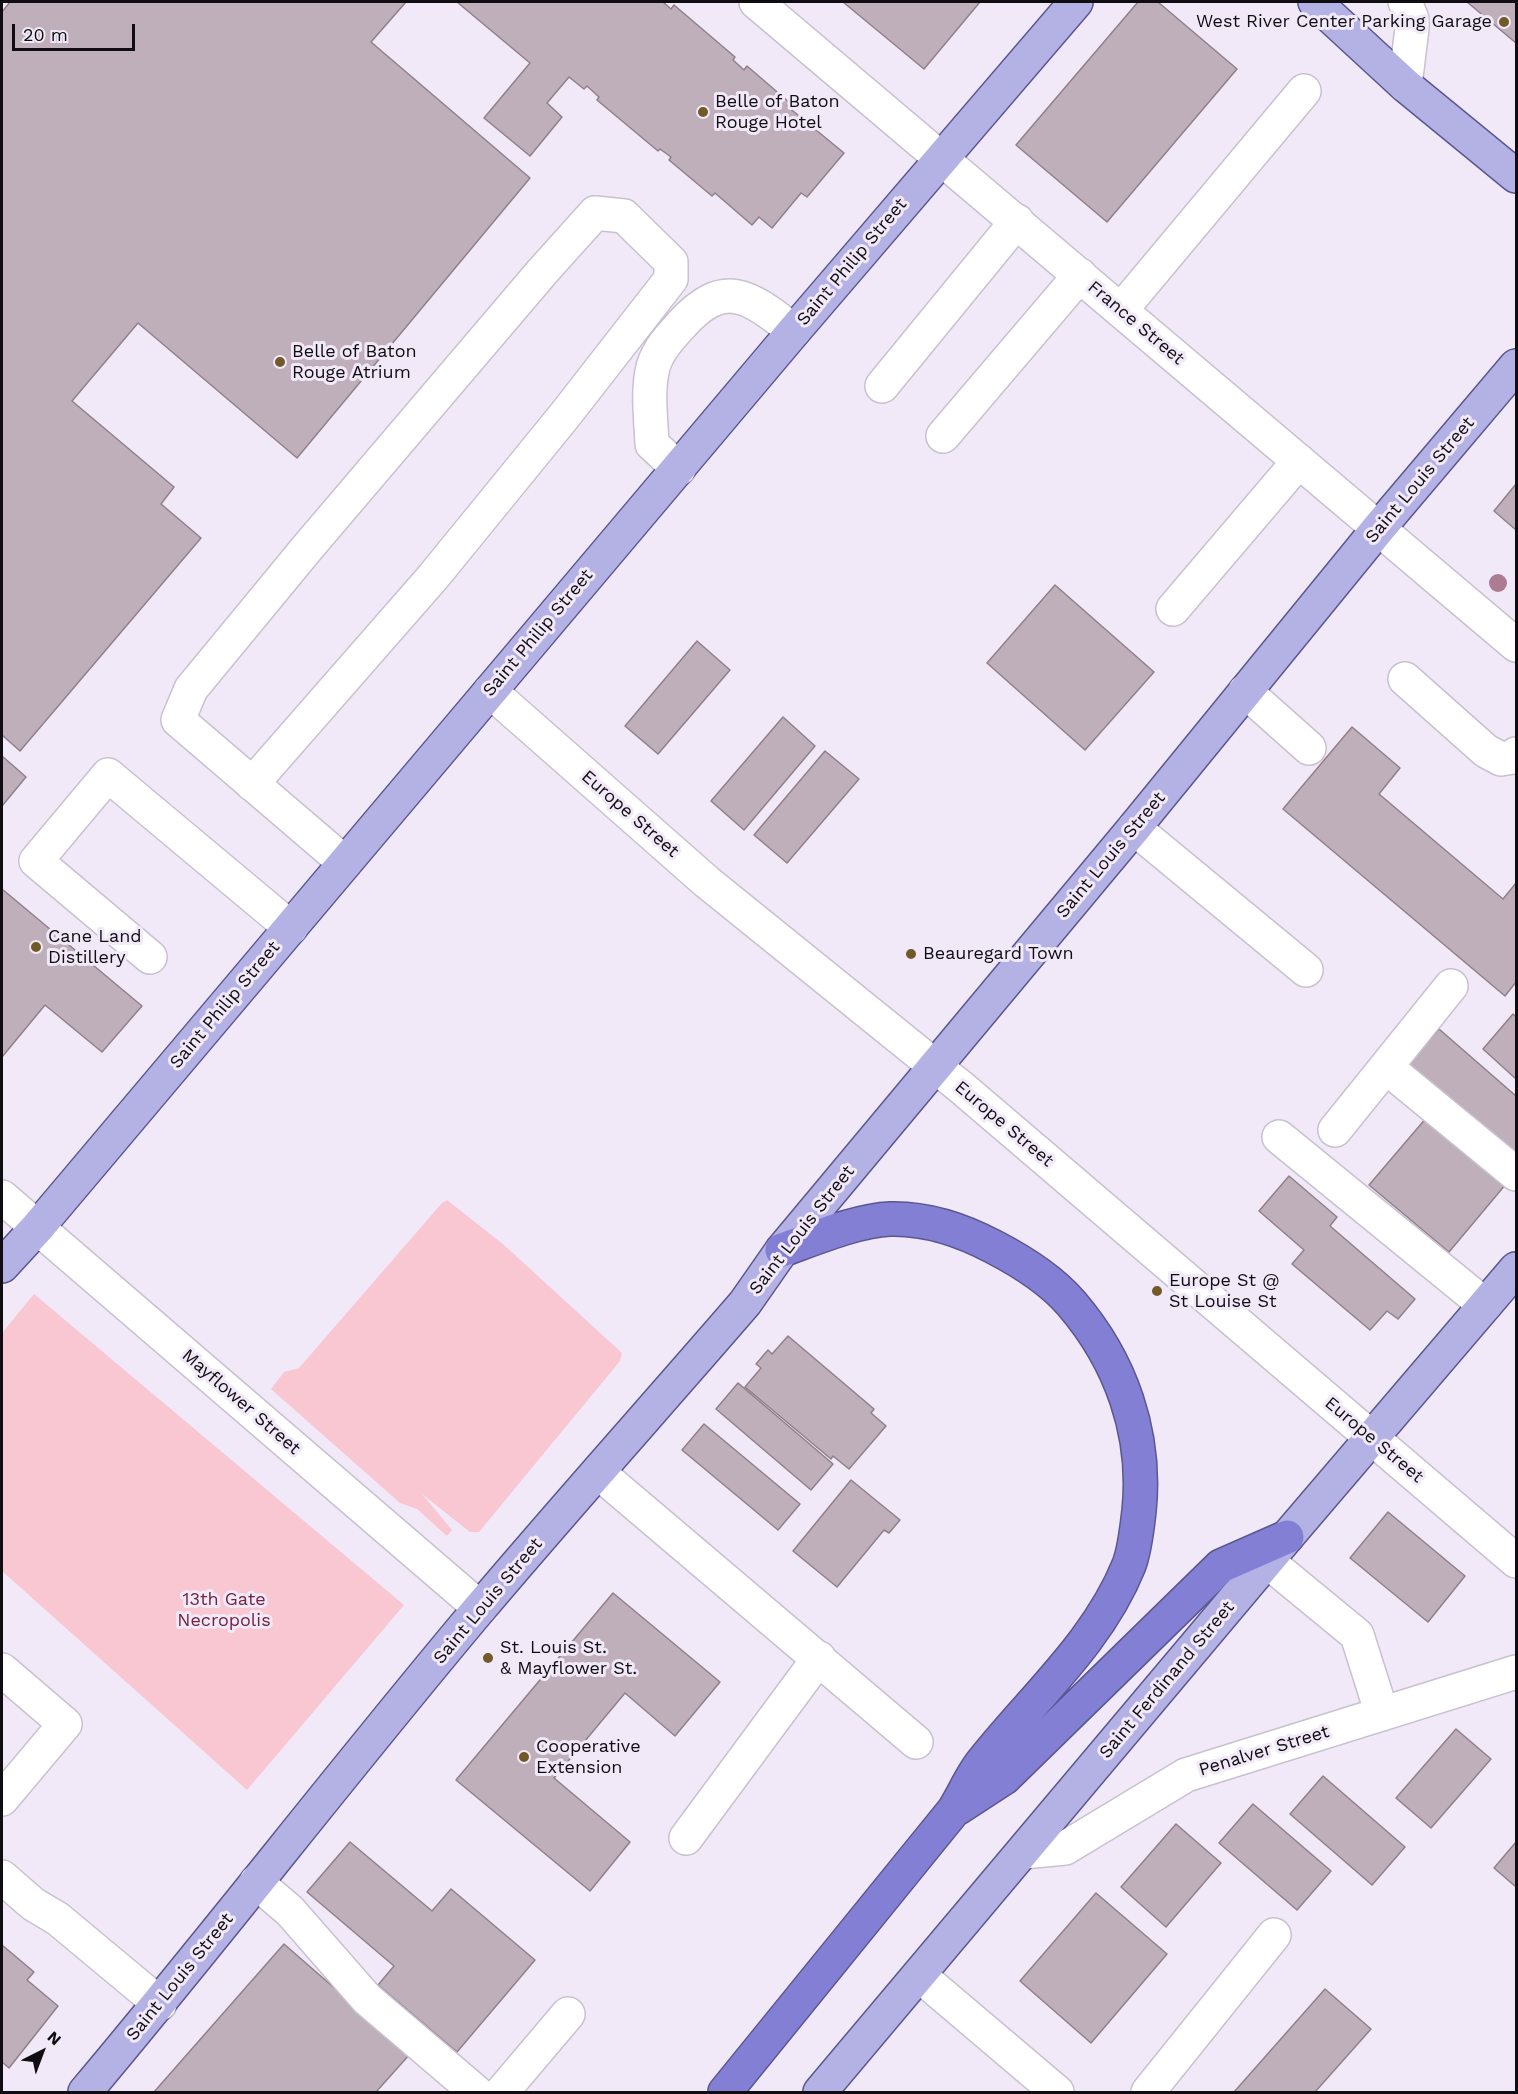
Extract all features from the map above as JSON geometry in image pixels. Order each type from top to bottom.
[{"type":"highway","points":[[725,2092],[954,1810],[982,1762],[1081,1650],[1109,1605],[1130,1563],[1141,1488],[1138,1449],[1128,1401],[1122,1382],[1099,1340],[1070,1301],[1009,1255],[971,1235],[934,1223],[890,1219],[847,1228],[782,1250]]},
{"type":"highway","points":[[954,1810],[1004,1778],[1221,1566],[1277,1549]]},
{"type":"main road","name":"Saint Philip Street","points":[[2,1266],[37,1228],[794,331],[1076,2]]},
{"type":"main road","points":[[1315,2],[1406,85],[1516,176]]},
{"type":"main road","name":"Saint Louis Street","points":[[85,2092],[160,2004],[256,1882],[480,1608],[745,1303],[782,1250],[1134,828],[1378,529],[1516,366]]},
{"type":"main road","name":"Saint Ferdinand Street","points":[[820,2092],[1516,1269]]},
{"type":"street","name":"France Street","points":[[756,2],[1516,645]]},
{"type":"street","points":[[1405,2],[1412,19],[1406,85]]},
{"type":"street","points":[[1121,310],[1304,91]]},
{"type":"street","points":[[252,784],[433,577],[558,424],[671,279],[671,262],[624,216],[595,213],[308,547],[191,689],[178,720],[252,784],[345,863]]},
{"type":"street","points":[[882,386],[1017,221]]},
{"type":"street","points":[[943,436],[1080,275]]},
{"type":"street","points":[[679,468],[652,444],[650,385],[654,365],[660,351],[695,310],[705,302],[730,296],[753,301],[794,331]]},
{"type":"street","points":[[625,337],[660,351]]},
{"type":"street","points":[[1173,609],[1299,462]]},
{"type":"street","points":[[1405,679],[1486,751],[1501,759],[1514,757],[1516,754]]},
{"type":"street","name":"Europe Street","points":[[490,691],[707,882],[936,1066],[1516,1561]]},
{"type":"street","points":[[1245,691],[1309,748]]},
{"type":"street","points":[[150,957],[36,861],[108,775],[291,928]]},
{"type":"street","points":[[1134,828],[1306,970]]},
{"type":"street","points":[[1335,1130],[1451,986]]},
{"type":"street","points":[[1386,1067],[1516,1174]]},
{"type":"street","points":[[1279,1137],[1485,1305]]},
{"type":"street","name":"Mayflower Street","points":[[2,1197],[480,1608]]},
{"type":"street","points":[[599,1473],[916,1742]]},
{"type":"street","points":[[1277,1549],[1357,1635],[1382,1714]]},
{"type":"street","points":[[686,1838],[819,1658]]},
{"type":"street","points":[[2,1670],[65,1724],[2,1799]]},
{"type":"street","name":"Penalver Street","points":[[1023,1852],[1065,1848],[1186,1775],[1516,1672]]},
{"type":"street","points":[[2,1877],[33,1904],[58,1919],[160,2004]]},
{"type":"street","points":[[256,1882],[290,1911],[367,1999],[476,2092]]},
{"type":"street","points":[[1148,2092],[1274,1935]]},
{"type":"street","points":[[919,1975],[1057,2092]]},
{"type":"street","points":[[502,2092],[568,2014]]},
{"type":"green space","points":[[447,1200],[504,1245],[622,1353],[620,1361],[479,1532],[470,1532],[422,1494],[452,1530],[447,1536],[417,1509],[400,1503],[271,1389],[284,1372],[299,1368]]},
{"type":"green space","name":"13th Gate Necropolis","points":[[34,1294],[404,1605],[247,1790],[2,1571],[2,1333]]},
{"type":"building","name":"Belle of Baton Rouge Atrium","points":[[10,2],[406,2],[371,42],[530,178],[297,458],[138,323],[72,401],[174,487],[161,504],[201,538],[20,751],[2,735],[2,12]]},
{"type":"building","name":"Belle of Baton Rouge Hotel","points":[[457,2],[663,2],[671,9],[674,5],[735,57],[733,60],[744,70],[747,66],[790,103],[787,106],[844,153],[807,197],[801,193],[772,228],[759,217],[752,225],[715,193],[712,196],[669,160],[671,157],[660,149],[658,151],[597,100],[599,97],[587,86],[584,89],[569,77],[547,103],[562,117],[530,156],[484,118],[530,63]]},
{"type":"building","points":[[843,2],[980,2],[924,69]]},
{"type":"building","points":[[1138,2],[1158,2],[1237,69],[1107,222],[1016,145]]},
{"type":"building","name":"West River Center Parking Garage","points":[[1467,2],[1516,2],[1516,43]]},
{"type":"building","points":[[1516,484],[1516,530],[1494,511]]},
{"type":"building","points":[[1055,585],[1154,672],[1085,750],[987,663]]},
{"type":"building","points":[[697,641],[730,670],[658,754],[625,726]]},
{"type":"building","points":[[783,717],[815,746],[744,830],[711,801]]},
{"type":"building","points":[[1352,727],[1400,768],[1379,794],[1503,899],[1516,883],[1516,982],[1505,996],[1283,809]]},
{"type":"building","points":[[825,751],[859,779],[787,863],[754,835]]},
{"type":"building","points":[[2,756],[26,777],[2,806]]},
{"type":"building","name":"Cane Land Distillery","points":[[2,889],[142,1006],[102,1052],[45,1005],[2,1057]]},
{"type":"building","points":[[1513,1014],[1516,1017],[1516,1079],[1483,1049]]},
{"type":"building","points":[[1439,1029],[1516,1096],[1516,1154],[1406,1067]]},
{"type":"building","points":[[1427,1117],[1506,1184],[1449,1252],[1369,1185]]},
{"type":"building","points":[[1289,1176],[1337,1217],[1330,1226],[1415,1299],[1398,1319],[1387,1311],[1370,1330],[1292,1264],[1304,1250],[1259,1211]]},
{"type":"building","points":[[788,1336],[874,1409],[871,1413],[886,1426],[849,1469],[833,1456],[831,1459],[745,1387],[761,1368],[756,1364],[768,1350],[772,1354]]},
{"type":"building","points":[[738,1383],[833,1464],[811,1490],[716,1409]]},
{"type":"building","points":[[704,1424],[800,1504],[778,1530],[682,1450]]},
{"type":"building","points":[[851,1480],[900,1520],[889,1533],[884,1530],[837,1587],[793,1551]]},
{"type":"building","points":[[1388,1512],[1465,1576],[1428,1622],[1350,1558]]},
{"type":"building","name":"Cooperative Extension","points":[[613,1593],[720,1682],[675,1736],[625,1693],[554,1778],[630,1842],[590,1891],[456,1780]]},
{"type":"building","points":[[1456,1729],[1491,1759],[1431,1828],[1396,1798]]},
{"type":"building","points":[[1323,1776],[1405,1847],[1372,1885],[1290,1814]]},
{"type":"building","points":[[1253,1804],[1331,1871],[1297,1910],[1219,1843]]},
{"type":"building","points":[[1176,1824],[1221,1863],[1166,1927],[1121,1887]]},
{"type":"building","points":[[350,1842],[432,1911],[451,1889],[535,1960],[457,2052],[378,1985],[394,1966],[307,1892]]},
{"type":"building","points":[[1516,1842],[1516,1887],[1494,1868]]},
{"type":"building","points":[[1096,1893],[1167,1954],[1091,2043],[1020,1981]]},
{"type":"building","points":[[284,1944],[410,2054],[376,2092],[154,2092]]},
{"type":"building","points":[[2,1945],[34,1972],[27,1980],[58,2006],[9,2068],[2,2062]]},
{"type":"building","points":[[1325,1989],[1371,2029],[1315,2092],[1234,2092]]},
{"type":"place","name":"West River Center Parking Garage","points":[[1504,22]]},
{"type":"place","name":"Belle of Baton Rouge Hotel","points":[[703,112]]},
{"type":"place","name":"Belle of Baton Rouge Atrium","points":[[280,362]]},
{"type":"place","name":"Cane Land Distillery","points":[[36,947]]},
{"type":"place","name":"Beauregard Town","points":[[911,954]]},
{"type":"place","name":"Europe St @ St Louise St","points":[[1157,1291]]},
{"type":"place","name":"St. Louis St. & Mayflower St.","points":[[488,1658]]},
{"type":"place","name":"Cooperative Extension","points":[[524,1757]]}]
